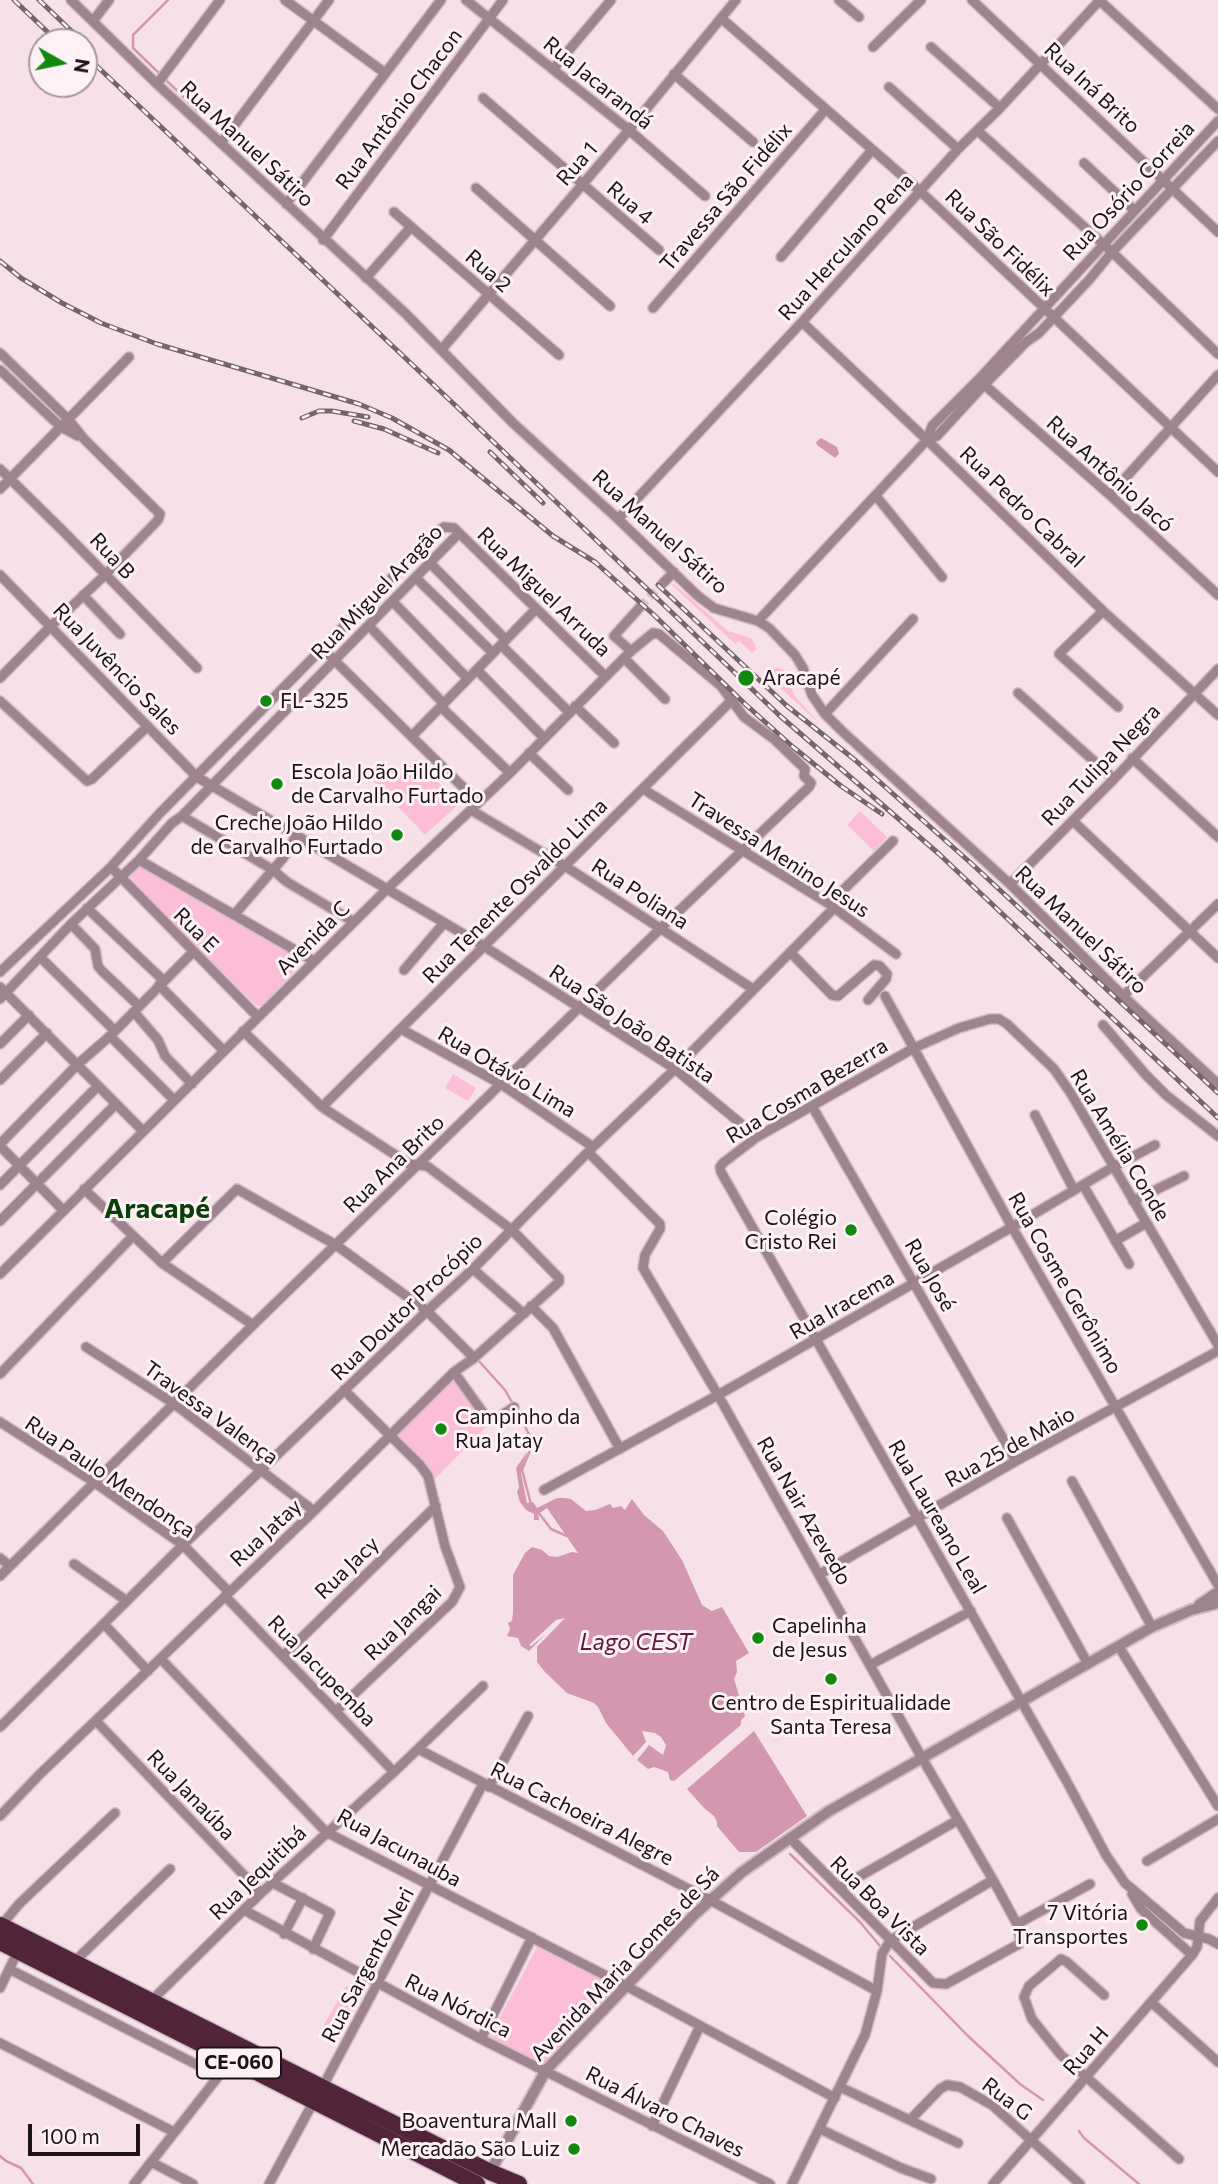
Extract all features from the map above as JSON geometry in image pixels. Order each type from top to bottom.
[{"type":"highway","name":"CE-060","points":[[0,1926],[150,2002],[477,2184]]},
{"type":"highway","name":"CE-060","points":[[0,1942],[232,2059],[318,2094],[519,2184]]},
{"type":"street","name":"Rua Manuel Sátiro","points":[[71,0],[158,85],[442,349],[513,423],[698,596],[714,608],[758,621],[769,628],[803,667],[812,695],[825,714],[1010,884],[1123,996],[1218,1084]]},
{"type":"street","points":[[93,21],[109,0]]},
{"type":"street","points":[[158,85],[220,0]]},
{"type":"street","points":[[285,0],[384,73]]},
{"type":"street","points":[[221,143],[329,0]]},
{"type":"street","points":[[286,204],[441,0]]},
{"type":"street","name":"Rua Jacarandá","points":[[466,0],[554,68],[705,196]]},
{"type":"street","name":"Rua Antônio Chacon","points":[[323,240],[503,0]]},
{"type":"street","points":[[554,68],[611,0]]},
{"type":"street","name":"Rua 1","points":[[442,349],[736,0]]},
{"type":"street","points":[[839,0],[859,17]]},
{"type":"street","points":[[873,47],[921,0]]},
{"type":"street","name":"Rua Iná Brito","points":[[972,0],[1218,232]]},
{"type":"street","points":[[1099,0],[1218,109]]},
{"type":"street","name":"Rua Herculano Pena","points":[[618,519],[802,322],[958,149],[1000,108],[1099,0]]},
{"type":"street","name":"Rua São Fidélix","points":[[721,18],[920,191],[1218,472]]},
{"type":"street","points":[[932,47],[1000,108]]},
{"type":"street","points":[[674,74],[753,142]]},
{"type":"street","points":[[889,87],[958,149]]},
{"type":"street","name":"Rua 4","points":[[484,98],[659,250]]},
{"type":"street","name":"Travessa São Fidélix","points":[[653,308],[826,109]]},
{"type":"street","name":"Rua Osório Correia","points":[[758,621],[927,440],[937,436],[1044,309],[1218,121]]},
{"type":"street","points":[[978,131],[1112,252],[1218,354]]},
{"type":"street","name":"Rua Osório Correia","points":[[981,382],[1053,317],[1218,141]]},
{"type":"street","points":[[780,257],[872,150]]},
{"type":"street","points":[[1084,163],[1134,210]]},
{"type":"street","points":[[476,188],[610,306]]},
{"type":"street","name":"Rua 2","points":[[394,212],[559,355]]},
{"type":"street","points":[[366,278],[411,227]]},
{"type":"street","name":"Rua Pedro Cabral","points":[[802,322],[1103,611],[1218,715]]},
{"type":"street","points":[[0,353],[160,514],[158,520],[105,575],[0,678]]},
{"type":"street","points":[[0,489],[129,357]]},
{"type":"street","points":[[0,370],[61,427],[85,440]]},
{"type":"street","points":[[1110,495],[1218,375]]},
{"type":"street","name":"Rua Antônio Jacó","points":[[981,382],[1110,495],[1218,595]]},
{"type":"street","name":"Rua B","points":[[0,469],[197,668]]},
{"type":"street","points":[[876,496],[943,578]]},
{"type":"street","name":"Rua Miguel Aragão","points":[[0,972],[111,867],[160,813],[438,531],[449,526],[459,533],[172,823],[139,860],[2,993]]},
{"type":"street","name":"Rua Miguel Arruda","points":[[459,533],[605,676]]},
{"type":"street","points":[[430,563],[503,642],[572,709],[614,743]]},
{"type":"street","points":[[663,583],[674,572]]},
{"type":"street","name":"Rua Juvêncio Sales","points":[[0,575],[197,777],[387,889]]},
{"type":"street","points":[[416,578],[493,653]]},
{"type":"street","points":[[83,595],[120,634]]},
{"type":"street","points":[[393,602],[468,679]]},
{"type":"street","points":[[640,607],[614,636],[665,699]]},
{"type":"street","points":[[362,609],[442,706],[510,773]]},
{"type":"street","points":[[412,736],[536,609]]},
{"type":"street","points":[[1103,611],[1059,654],[1118,708]]},
{"type":"street","points":[[825,714],[913,619]]},
{"type":"street","name":"Avenida C","points":[[0,1274],[387,889],[510,773],[627,654],[655,632],[712,679],[732,700]]},
{"type":"street","points":[[323,649],[478,802]]},
{"type":"street","name":"Rua Tulipa Negra","points":[[1010,884],[1218,669]]},
{"type":"street","points":[[477,670],[544,738]]},
{"type":"street","points":[[1018,693],[1114,779]]},
{"type":"street","name":"Rua Ana Brito","points":[[0,1576],[173,1403],[809,787],[811,783],[804,776],[805,769],[775,740],[744,717],[732,700]]},
{"type":"street","name":"Rua Tenente Osvaldo Lima","points":[[322,1107],[482,945],[732,700]]},
{"type":"street","points":[[0,701],[88,781],[148,726]]},
{"type":"street","points":[[230,743],[242,754]]},
{"type":"street","points":[[529,753],[568,790]]},
{"type":"street","points":[[1132,758],[1218,837]]},
{"type":"street","name":"Travessa Menino Jesus","points":[[643,789],[831,906],[896,954]]},
{"type":"street","name":"Rua Poliana","points":[[471,810],[565,866],[752,989]]},
{"type":"street","points":[[160,813],[172,823]]},
{"type":"street","points":[[181,816],[354,922]]},
{"type":"street","points":[[1073,821],[1218,958]]},
{"type":"street","points":[[234,915],[284,857],[296,836]]},
{"type":"street","name":"Rua Doutor Procópio","points":[[0,1727],[183,1545],[473,1269],[675,1069],[790,952],[893,841]]},
{"type":"street","points":[[139,860],[314,961]]},
{"type":"street","name":"Rua E","points":[[111,867],[258,1017]]},
{"type":"street","name":"Rua São João Batista","points":[[387,889],[482,945],[675,1069],[757,1137]]},
{"type":"street","points":[[1123,996],[1218,904]]},
{"type":"street","points":[[87,908],[224,1051]]},
{"type":"street","points":[[404,970],[444,923]]},
{"type":"street","points":[[71,924],[95,950],[98,966],[136,1009],[158,1040],[165,1056],[192,1084]]},
{"type":"street","points":[[63,1210],[0,1145],[78,1064],[113,1033],[193,952]]},
{"type":"street","points":[[790,952],[832,995],[838,996],[874,965],[880,966],[887,974],[886,979],[868,1000]]},
{"type":"street","points":[[40,957],[174,1100]]},
{"type":"street","points":[[2,993],[29,1015],[143,1131]]},
{"type":"street","name":"Rua Cosme Gerônimo","points":[[885,996],[1012,1227],[1218,1585]]},
{"type":"street","points":[[0,1044],[29,1015]]},
{"type":"street","name":"Rua Amélia Conde","points":[[914,1048],[959,1028],[990,1019],[1003,1021],[1054,1069],[1218,1345]]},
{"type":"street","points":[[1103,1025],[1153,1082],[1218,1136]]},
{"type":"street","name":"Rua Otávio Lima","points":[[401,1029],[501,1084],[591,1150]]},
{"type":"street","points":[[243,1031],[322,1107],[409,1164],[427,1166],[512,1230]]},
{"type":"street","points":[[0,1080],[47,1033]]},
{"type":"street","name":"Rua Cosma Bezerra","points":[[720,1167],[757,1137],[914,1048]]},
{"type":"street","points":[[0,1185],[98,1086]]},
{"type":"street","points":[[0,1221],[116,1104]]},
{"type":"street","name":"Rua José","points":[[813,1106],[1016,1461]]},
{"type":"street","points":[[1035,1115],[1129,1264]]},
{"type":"street","name":"Rua Iracema","points":[[544,1490],[718,1395],[1112,1167],[1155,1145]]},
{"type":"street","points":[[591,1150],[660,1224],[660,1229],[645,1255],[643,1268],[718,1395]]},
{"type":"street","name":"Rua Laureano Leal","points":[[720,1167],[1106,1855],[1140,1909],[1192,1955]]},
{"type":"street","points":[[1133,1201],[1184,1176]]},
{"type":"street","points":[[84,1189],[162,1263],[253,1325]]},
{"type":"street","points":[[162,1263],[237,1189],[336,1245],[427,1311],[474,1359]]},
{"type":"street","points":[[1115,1241],[1146,1223]]},
{"type":"street","name":"Rua Jatay","points":[[0,1816],[454,1372],[474,1359],[560,1281],[512,1230]]},
{"type":"street","points":[[0,1374],[133,1236]]},
{"type":"street","points":[[473,1269],[553,1328],[620,1449]]},
{"type":"street","name":"Travessa Valença","points":[[86,1347],[173,1403],[314,1511]]},
{"type":"street","name":"Rua 25 de Maio","points":[[820,1574],[1016,1461],[1218,1351]]},
{"type":"street","points":[[454,1372],[489,1421],[514,1407]]},
{"type":"street","name":"Rua Jangai","points":[[336,1711],[457,1595],[460,1582],[450,1563],[428,1476],[344,1390]]},
{"type":"street","name":"Rua Nair Azevedo","points":[[718,1395],[1017,1924],[1020,1939],[1017,1946],[953,1981]]},
{"type":"street","name":"Rua Paulo Mendonça","points":[[0,1422],[94,1482],[183,1545],[227,1594]]},
{"type":"street","points":[[1072,1481],[1152,1627]]},
{"type":"street","name":"Rua Jacy","points":[[284,1655],[436,1506]]},
{"type":"street","points":[[1007,1518],[1088,1664]]},
{"type":"street","points":[[0,1558],[10,1566]]},
{"type":"street","points":[[74,1564],[127,1601]]},
{"type":"street","name":"Avenida Maria Gomes de Sá","points":[[1191,1610],[1218,1592]]},
{"type":"street","name":"Rua Jacupemba","points":[[227,1594],[394,1772]]},
{"type":"street","name":"Avenida Maria Gomes de Sá","points":[[490,2172],[546,2070],[710,1900],[742,1872],[829,1811],[1152,1627],[1191,1610],[1218,1603]]},
{"type":"street","points":[[870,1665],[971,1611]]},
{"type":"street","points":[[104,1625],[148,1671]]},
{"type":"street","points":[[1119,1647],[1218,1806]]},
{"type":"street","name":"Rua Jacunauba","points":[[161,1660],[326,1832],[628,1987],[835,2098]]},
{"type":"street","name":"Rua Jequitibá","points":[[150,2002],[261,1893],[394,1772],[483,1686]]},
{"type":"street","name":"Rua Sargento Neri","points":[[269,2184],[429,1886],[528,1716]]},
{"type":"street","name":"Rua Janaúba","points":[[96,1721],[261,1893]]},
{"type":"street","name":"Rua Cachoeira Alegre","points":[[418,1749],[710,1900],[877,1991]]},
{"type":"street","points":[[0,1926],[19,1903],[115,1813]]},
{"type":"street","points":[[1147,1861],[1218,1819]]},
{"type":"street","points":[[839,1888],[958,1820]]},
{"type":"street","name":"Rua Boa Vista","points":[[790,1838],[933,1983],[942,1985],[953,1981]]},
{"type":"street","points":[[74,1962],[170,1869]]},
{"type":"street","points":[[792,2184],[865,2035],[877,1991],[882,1954],[891,1940],[993,1880]]},
{"type":"street","points":[[273,1883],[330,1913],[313,1949]]},
{"type":"street","name":"Rua Laureano Leal","points":[[1125,1883],[1184,1933],[1218,1944]]},
{"type":"street","points":[[1017,1924],[1090,1884]]},
{"type":"street","points":[[284,1934],[303,1898]]},
{"type":"street","points":[[1197,1937],[1200,1921],[1218,1898]]},
{"type":"street","name":"Rua Nórdica","points":[[244,1910],[377,1984],[546,2070]]},
{"type":"street","points":[[481,2039],[532,1937]]},
{"type":"street","name":"Rua H","points":[[993,2184],[1192,1955],[1197,1947],[1197,1937]]},
{"type":"street","points":[[0,1988],[18,1951]]},
{"type":"street","points":[[1104,1995],[1061,1959],[1029,1986],[1025,2002],[1032,2019],[1045,2038],[1179,2159]]},
{"type":"street","points":[[9,1969],[219,2076]]},
{"type":"street","points":[[1151,2002],[1218,2062]]},
{"type":"street","points":[[652,2126],[700,2025]]},
{"type":"street","points":[[0,2043],[174,2132]]},
{"type":"street","points":[[134,2184],[232,2059]]},
{"type":"street","name":"Rua Álvaro Chaves","points":[[546,2070],[770,2184]]},
{"type":"street","name":"Rua G","points":[[910,2120],[940,2089],[954,2085],[992,2105],[1080,2184]]},
{"type":"street","points":[[840,2087],[958,2143]]},
{"type":"street","points":[[820,2129],[901,2168],[931,2179]]},
{"type":"street","points":[[151,2162],[193,2184]]},
{"type":"shaded area","points":[[671,584],[728,631],[751,638],[756,649],[752,653],[739,641],[735,644]]},
{"type":"shaded area","points":[[778,667],[786,672],[794,695],[818,722],[777,685],[781,680],[771,671]]},
{"type":"shaded area","points":[[416,759],[459,804],[425,835],[368,775],[376,767],[393,783]]},
{"type":"shaded area","points":[[860,811],[887,837],[874,851],[847,825]]},
{"type":"shaded area","points":[[139,866],[302,958],[302,963],[262,1006],[257,1006],[138,889],[129,875],[134,867]]},
{"type":"shaded area","points":[[453,1074],[476,1088],[468,1101],[445,1088]]},
{"type":"shaded area","name":"Campinho da Rua Jatay","points":[[454,1375],[490,1423],[435,1479],[393,1434]]},
{"type":"shaded area","points":[[537,1947],[616,1987],[542,2065],[489,2038]]},
{"type":"shaded area","points":[[346,1986],[362,1995],[334,2044],[318,2035]]},
{"type":"water","points":[[821,438],[837,447],[839,454],[835,458],[817,445],[816,442]]},
{"type":"water","name":"Lago CEST","points":[[527,1452],[521,1473],[527,1503],[533,1502],[537,1508],[557,1498],[564,1498],[571,1499],[586,1511],[610,1504],[613,1508],[621,1506],[625,1510],[632,1499],[644,1515],[663,1531],[682,1560],[702,1605],[712,1611],[722,1607],[749,1653],[736,1661],[737,1672],[734,1679],[745,1716],[741,1725],[674,1781],[670,1780],[668,1772],[654,1767],[648,1769],[637,1760],[649,1745],[663,1755],[666,1745],[661,1737],[642,1731],[646,1742],[633,1756],[606,1723],[594,1703],[567,1693],[537,1662],[537,1647],[565,1618],[556,1620],[529,1645],[545,1635],[529,1651],[521,1646],[518,1638],[507,1636],[510,1629],[508,1623],[512,1621],[513,1613],[513,1575],[525,1553],[532,1547],[549,1556],[578,1553],[547,1508],[538,1514],[539,1520],[534,1520],[534,1514],[526,1510],[520,1502],[516,1468]]},
{"type":"water","points":[[754,1731],[807,1816],[756,1852],[739,1852],[717,1826],[714,1816],[687,1789]]},
{"type":"waterway","points":[[168,0],[133,35],[133,48],[199,112]]},
{"type":"waterway","points":[[452,1341],[464,1353]]},
{"type":"waterway","points":[[478,1360],[505,1390],[513,1404]]},
{"type":"waterway","points":[[517,1410],[533,1443],[522,1470],[531,1504]]},
{"type":"waterway","points":[[538,1512],[551,1529],[567,1536]]},
{"type":"waterway","points":[[790,1854],[860,1922],[880,1946]]},
{"type":"waterway","points":[[890,1956],[968,2036],[1020,2084],[1043,2100]]},
{"type":"waterway","points":[[1079,2131],[1139,2184]]},
{"type":"waterway","points":[[0,2156],[21,2168],[33,2184]]},
{"type":"tunnel","points":[[640,607],[663,583]]},
{"type":"railway","points":[[14,0],[43,28]]},
{"type":"railway","points":[[39,0],[68,28]]},
{"type":"railway","points":[[98,67],[779,715],[939,854],[1218,1118]]},
{"type":"railway","points":[[0,261],[21,278],[101,323],[157,344],[359,404],[392,418],[449,450],[553,536],[595,562],[793,747],[841,786],[882,814]]},
{"type":"railway","points":[[302,418],[319,411],[368,417]]},
{"type":"railway","points":[[354,421],[384,429],[438,453]]},
{"type":"railway","points":[[490,452],[543,503]]},
{"type":"railway","points":[[658,585],[787,706],[855,760],[973,865],[1218,1093]]},
{"type":"place","name":"Aracapé","points":[[746,678]]},
{"type":"place","name":"FL-325","points":[[266,701]]},
{"type":"place","name":"Escola João Hildo de Carvalho Furtado","points":[[277,784]]},
{"type":"place","name":"Creche João Hildo de Carvalho Furtado","points":[[397,835]]},
{"type":"place","name":"Colégio Cristo Rei","points":[[851,1230]]},
{"type":"place","name":"Campinho da Rua Jatay","points":[[441,1429]]},
{"type":"place","name":"Capelinha de Jesus","points":[[758,1638]]},
{"type":"place","name":"Centro de Espiritualidade Santa Teresa","points":[[831,1679]]},
{"type":"place","name":"7 Vitória Transportes","points":[[1142,1925]]},
{"type":"place","name":"Boaventura Mall","points":[[571,2121]]},
{"type":"place","name":"Mercadão São Luiz","points":[[574,2149]]},
{"type":"district","name":"Aracapé","points":[[157,1209]]}]
